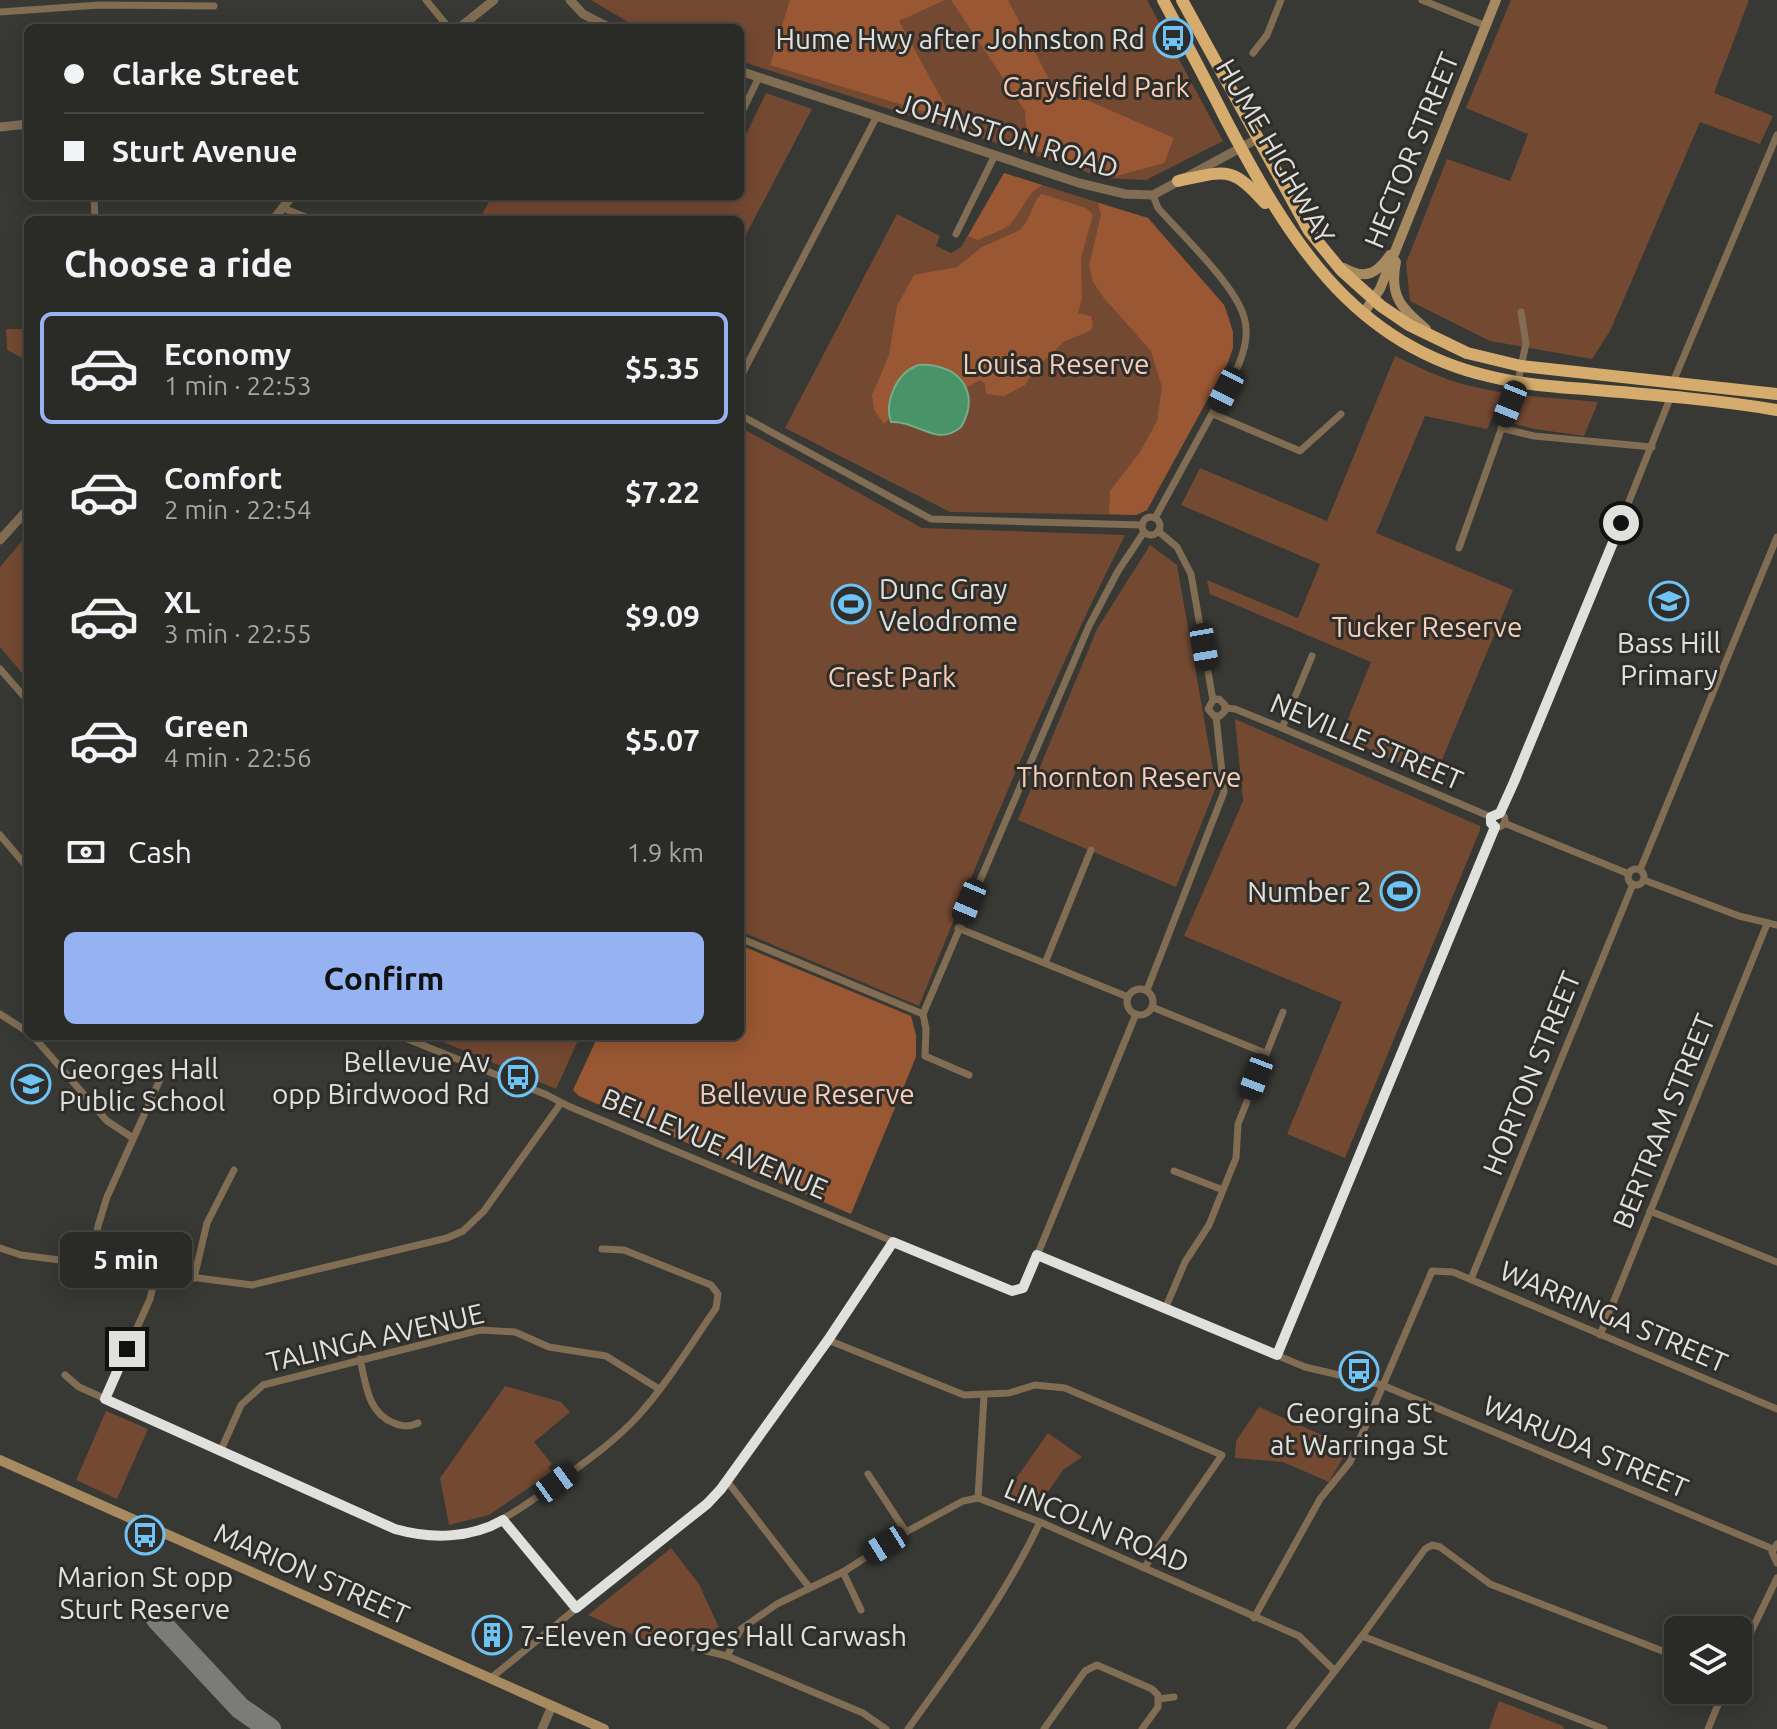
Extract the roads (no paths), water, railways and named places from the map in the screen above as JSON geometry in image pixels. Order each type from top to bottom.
[{"type":"highway","name":"HUME HIGHWAY","points":[[1163,0],[1283,223],[1336,290],[1387,333],[1435,360],[1486,376],[1777,410]]},
{"type":"highway","name":"HUME HIGHWAY","points":[[1182,0],[1291,201],[1326,255],[1374,299],[1409,325],[1467,353],[1521,366],[1777,394]]},
{"type":"highway","points":[[1178,181],[1223,173],[1240,177],[1283,223]]},
{"type":"main road","name":"HECTOR STREET","points":[[1363,314],[1374,299],[1401,240],[1496,0]]},
{"type":"main road","points":[[1326,255],[1350,272],[1368,275],[1377,271],[1401,240]]},
{"type":"main road","points":[[1401,240],[1393,283],[1396,297],[1403,308],[1442,343]]},
{"type":"main road","name":"MARION STREET","points":[[0,1460],[604,1729]]},
{"type":"street","points":[[426,0],[446,24]]},
{"type":"street","points":[[464,24],[494,0]]},
{"type":"street","points":[[570,0],[583,14],[602,24]]},
{"type":"street","points":[[1253,53],[1267,35],[1281,0]]},
{"type":"street","points":[[1422,0],[1486,26]]},
{"type":"street","points":[[0,12],[155,2],[214,6]]},
{"type":"street","name":"JOHNSTON ROAD","points":[[744,72],[1111,191],[1153,195],[1257,139]]},
{"type":"street","points":[[744,108],[759,77]]},
{"type":"street","points":[[744,370],[877,116]]},
{"type":"street","points":[[0,127],[24,124]]},
{"type":"street","points":[[1673,382],[1777,135]]},
{"type":"street","points":[[956,234],[995,155]]},
{"type":"street","points":[[1153,195],[1158,208],[1227,287],[1246,325],[1244,350],[1213,414],[1155,518]]},
{"type":"street","points":[[276,216],[289,200]]},
{"type":"street","points":[[283,208],[303,216]]},
{"type":"street","points":[[1459,548],[1518,382],[1526,343],[1521,312]]},
{"type":"street","points":[[1500,813],[1504,823],[1501,827],[1495,827],[1491,817],[1500,813],[1671,396]]},
{"type":"street","points":[[1213,414],[1300,451],[1341,414]]},
{"type":"street","points":[[744,417],[931,519],[1143,528],[1151,534],[1158,531]]},
{"type":"street","points":[[1501,428],[1534,436],[1652,447]]},
{"type":"street","points":[[0,540],[24,513]]},
{"type":"street","points":[[969,1075],[925,1056],[923,1014],[1089,626],[1146,518],[1155,518]]},
{"type":"street","points":[[1155,518],[1159,523],[1158,531]]},
{"type":"street","points":[[1147,990],[1224,792],[1216,716],[1208,709],[1213,700],[1191,574],[1177,547],[1158,531]]},
{"type":"street","points":[[1640,870],[1777,537]]},
{"type":"street","points":[[1282,728],[1312,656]]},
{"type":"street","points":[[0,669],[24,696]]},
{"type":"street","points":[[1213,700],[1222,700],[1226,708],[1223,714],[1216,716]]},
{"type":"street","name":"NEVILLE STREET","points":[[1226,708],[1282,728],[1491,817]]},
{"type":"street","points":[[1504,823],[1629,874],[1633,884],[1644,880]]},
{"type":"street","points":[[1277,1355],[1495,827]]},
{"type":"street","points":[[2,840],[24,864]]},
{"type":"street","points":[[1045,963],[1091,850]]},
{"type":"street","points":[[1629,874],[1640,870],[1644,880]]},
{"type":"street","points":[[1644,880],[1719,909],[1777,925]]},
{"type":"street","name":"HORTON STREET","points":[[1471,1279],[1633,884]]},
{"type":"street","name":"BERTRAM STREET","points":[[1600,1335],[1767,924]]},
{"type":"street","points":[[958,928],[1128,997]]},
{"type":"street","points":[[744,940],[923,1014]]},
{"type":"street","points":[[1138,989],[1147,990],[1152,996],[1152,1007],[1147,1013],[1136,1014],[1127,1005],[1128,997],[1138,989]]},
{"type":"street","points":[[1152,1007],[1265,1053]]},
{"type":"street","points":[[1165,1309],[1185,1262],[1209,1225],[1236,1158],[1238,1124],[1283,1012]]},
{"type":"street","points":[[0,1014],[24,1029]]},
{"type":"street","points":[[1037,1255],[1136,1014]]},
{"type":"street","points":[[37,1040],[113,1127],[133,1138]]},
{"type":"street","name":"BELLEVUE AVENUE","points":[[410,1040],[1012,1291],[1023,1288],[1037,1255]]},
{"type":"street","points":[[91,1264],[102,1213],[162,1075]]},
{"type":"street","points":[[0,1248],[21,1255],[257,1285],[447,1238],[463,1231],[484,1211],[561,1103]]},
{"type":"street","points":[[194,1278],[207,1223],[234,1170]]},
{"type":"street","points":[[1174,1171],[1223,1190]]},
{"type":"street","points":[[1650,1211],[1777,1262]]},
{"type":"street","points":[[491,1678],[707,1504],[727,1481],[828,1340],[893,1242]]},
{"type":"street","points":[[65,1375],[79,1387],[105,1399],[406,1532],[425,1536],[455,1535],[482,1529],[503,1520],[606,1447],[638,1417],[716,1308],[718,1294],[711,1285],[632,1252],[618,1248],[602,1249]]},
{"type":"street","name":"WARUDA STREET","points":[[1037,1255],[1305,1367],[1382,1385],[1775,1546]]},
{"type":"street","points":[[1254,1618],[1320,1499],[1350,1462],[1432,1271],[1424,1262]]},
{"type":"street","name":"WARRINGA STREET","points":[[1432,1271],[1445,1270],[1471,1279],[1777,1409]]},
{"type":"street","points":[[105,1399],[150,1299],[156,1273]]},
{"type":"street","name":"TALINGA AVENUE","points":[[221,1450],[241,1405],[263,1385],[472,1331],[515,1332],[560,1350],[606,1356],[659,1389]]},
{"type":"street","points":[[828,1340],[964,1395],[1009,1393],[1035,1385],[1065,1388],[1222,1455],[1144,1568]]},
{"type":"street","points":[[360,1359],[371,1402],[379,1415],[400,1425],[418,1423]]},
{"type":"street","points":[[978,1498],[984,1396]]},
{"type":"street","points":[[868,1474],[906,1532]]},
{"type":"street","points":[[727,1481],[809,1587]]},
{"type":"street","name":"LINCOLN ROAD","points":[[727,1656],[741,1629],[777,1604],[843,1572],[963,1501],[978,1498],[1040,1522],[1299,1636],[1334,1670]]},
{"type":"street","points":[[503,1520],[576,1608]]},
{"type":"street","points":[[908,1729],[1017,1571],[1040,1522]]},
{"type":"street","points":[[1429,1536],[1432,1545]]},
{"type":"street","points":[[1290,1729],[1425,1549],[1432,1545],[1440,1547],[1490,1584],[1664,1652]]},
{"type":"street","points":[[1775,1546],[1772,1556],[1777,1563]]},
{"type":"street","points":[[843,1572],[861,1610]]},
{"type":"street","points":[[1752,1630],[1777,1578]]},
{"type":"street","points":[[1362,1636],[1587,1726],[1604,1729]]},
{"type":"street","points":[[694,1648],[727,1656],[863,1713],[886,1729]]},
{"type":"street","points":[[1044,1729],[1090,1662],[1152,1689],[1159,1699],[1158,1707],[1142,1729]]},
{"type":"street","points":[[1159,1699],[1174,1697]]},
{"type":"street","points":[[1708,1729],[1718,1704]]},
{"type":"street","points":[[542,1729],[552,1706]]},
{"type":"place","name":"Hume Hwy after Johnston Rd","points":[[1173,38]]},
{"type":"place","name":"Bass Hill Primary","points":[[1669,601]]},
{"type":"place","name":"Dunc Gray Velodrome","points":[[851,604]]},
{"type":"place","name":"Number 2","points":[[1400,891]]},
{"type":"place","name":"Bellevue Av opp Birdwood Rd","points":[[518,1077]]},
{"type":"place","name":"Georges Hall Public School","points":[[31,1084]]},
{"type":"place","name":"Georgina St at Warringa St","points":[[1359,1371]]},
{"type":"place","name":"Marion St opp Sturt Reserve","points":[[145,1535]]},
{"type":"place","name":"7-Eleven Georges Hall Carwash","points":[[492,1635]]},
{"type":"park label","name":"Carysfield Park","points":[[1096,86]]},
{"type":"park label","name":"Louisa Reserve","points":[[1056,363]]},
{"type":"park label","name":"Tucker Reserve","points":[[1427,626]]},
{"type":"park label","name":"Crest Park","points":[[892,676]]},
{"type":"park label","name":"Thornton Reserve","points":[[1129,776]]},
{"type":"park label","name":"Bellevue Reserve","points":[[807,1093]]}]
